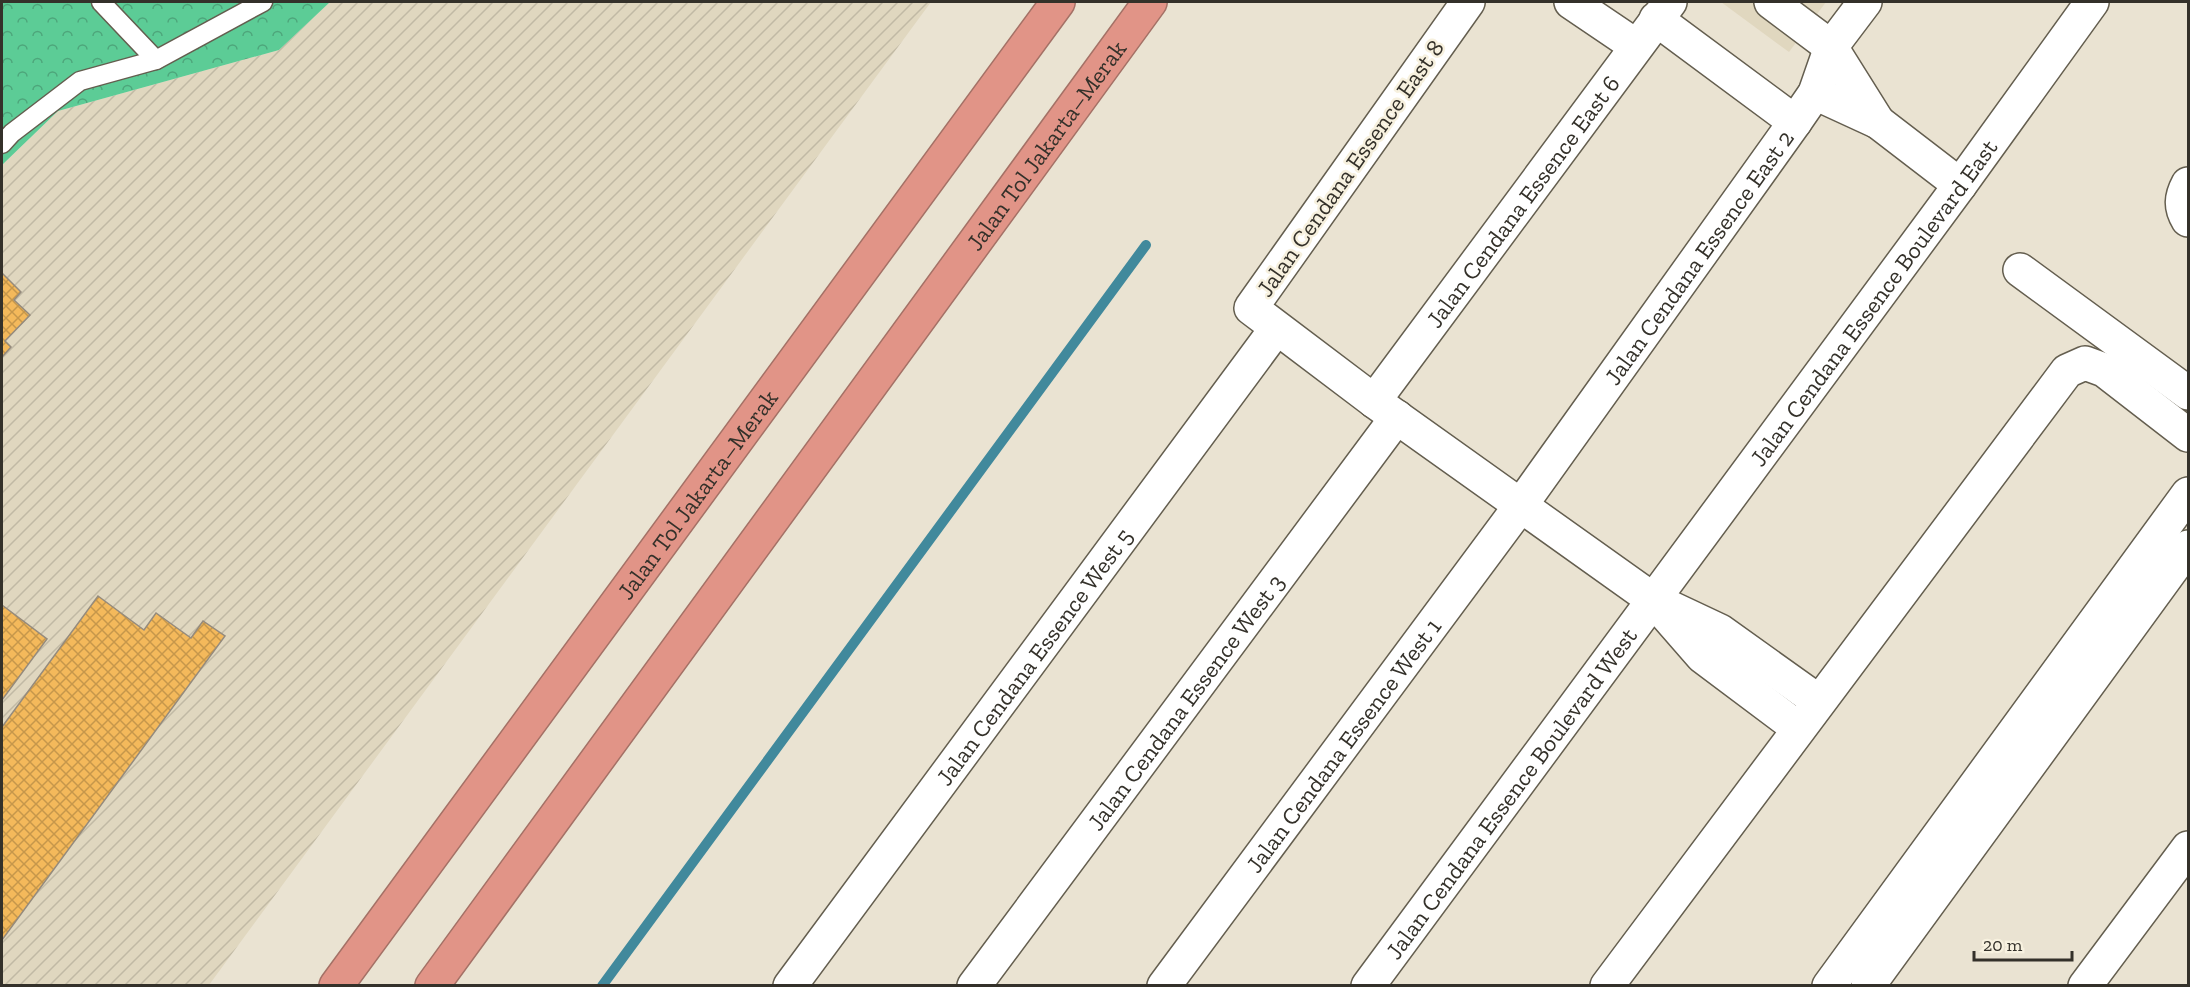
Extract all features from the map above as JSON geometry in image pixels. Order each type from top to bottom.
[{"type":"highway","name":"Jalan Tol Jakarta–Merak","points":[[336,986],[1058,2]]},
{"type":"highway","name":"Jalan Tol Jakarta–Merak","points":[[432,986],[1150,2]]},
{"type":"street","name":"Jalan Cendana Essence East 8","points":[[1276,329],[1251,308],[1467,2]]},
{"type":"street","points":[[1571,2],[1636,46]]},
{"type":"street","points":[[1771,2],[1831,47],[1878,122]]},
{"type":"street","name":"Jalan Cendana Essence East 2","points":[[1521,505],[1815,93],[1831,47],[1865,2]]},
{"type":"street","name":"Jalan Cendana Essence Boulevard East","points":[[1652,599],[1960,185],[2092,2]]},
{"type":"street","points":[[1663,10],[1795,122]]},
{"type":"street","name":"Jalan Cendana Essence East 6","points":[[1386,409],[1663,10]]},
{"type":"street","points":[[1815,93],[1878,122],[1960,185]]},
{"type":"street","points":[[2188,184],[2182,196],[2183,212],[2188,220]]},
{"type":"street","points":[[2020,270],[2188,393]]},
{"type":"street","points":[[1276,329],[1652,599],[1720,631],[1818,701]]},
{"type":"street","name":"Jalan Cendana Essence West 5","points":[[789,986],[1276,329]]},
{"type":"street","points":[[1608,986],[1818,701],[2067,371],[2085,363],[2103,370],[2188,435]]},
{"type":"street","name":"Jalan Cendana Essence West 3","points":[[974,986],[1386,409]]},
{"type":"street","points":[[1868,986],[1953,843],[2188,494]]},
{"type":"street","name":"Jalan Cendana Essence West 1","points":[[1164,986],[1521,505]]},
{"type":"street","points":[[1829,986],[1953,843],[2188,548]]},
{"type":"street","points":[[1652,599],[1702,656],[1798,728]]},
{"type":"street","name":"Jalan Cendana Essence Boulevard West","points":[[1368,986],[1652,599]]},
{"type":"street","points":[[2085,986],[2188,848]]},
{"type":"lane","points":[[101,2],[156,60]]},
{"type":"lane","points":[[2,144],[12,133],[80,81],[156,60],[263,2]]},
{"type":"shaded area","points":[[330,2],[931,2],[209,985],[2,986],[2,165],[58,111],[279,50]]},
{"type":"shaded area","points":[[1721,2],[1826,2],[1789,52]]},
{"type":"green space","points":[[2,2],[330,2],[279,50],[58,111],[2,165]]},
{"type":"building","points":[[2,273],[21,292],[14,300],[30,315],[5,341],[11,347],[2,357]]},
{"type":"building","points":[[98,596],[144,630],[156,613],[191,638],[203,621],[225,636],[2,940],[2,727]]},
{"type":"building","points":[[2,605],[47,639],[2,700]]},
{"type":"waterway","points":[[602,986],[1146,245]]}]
